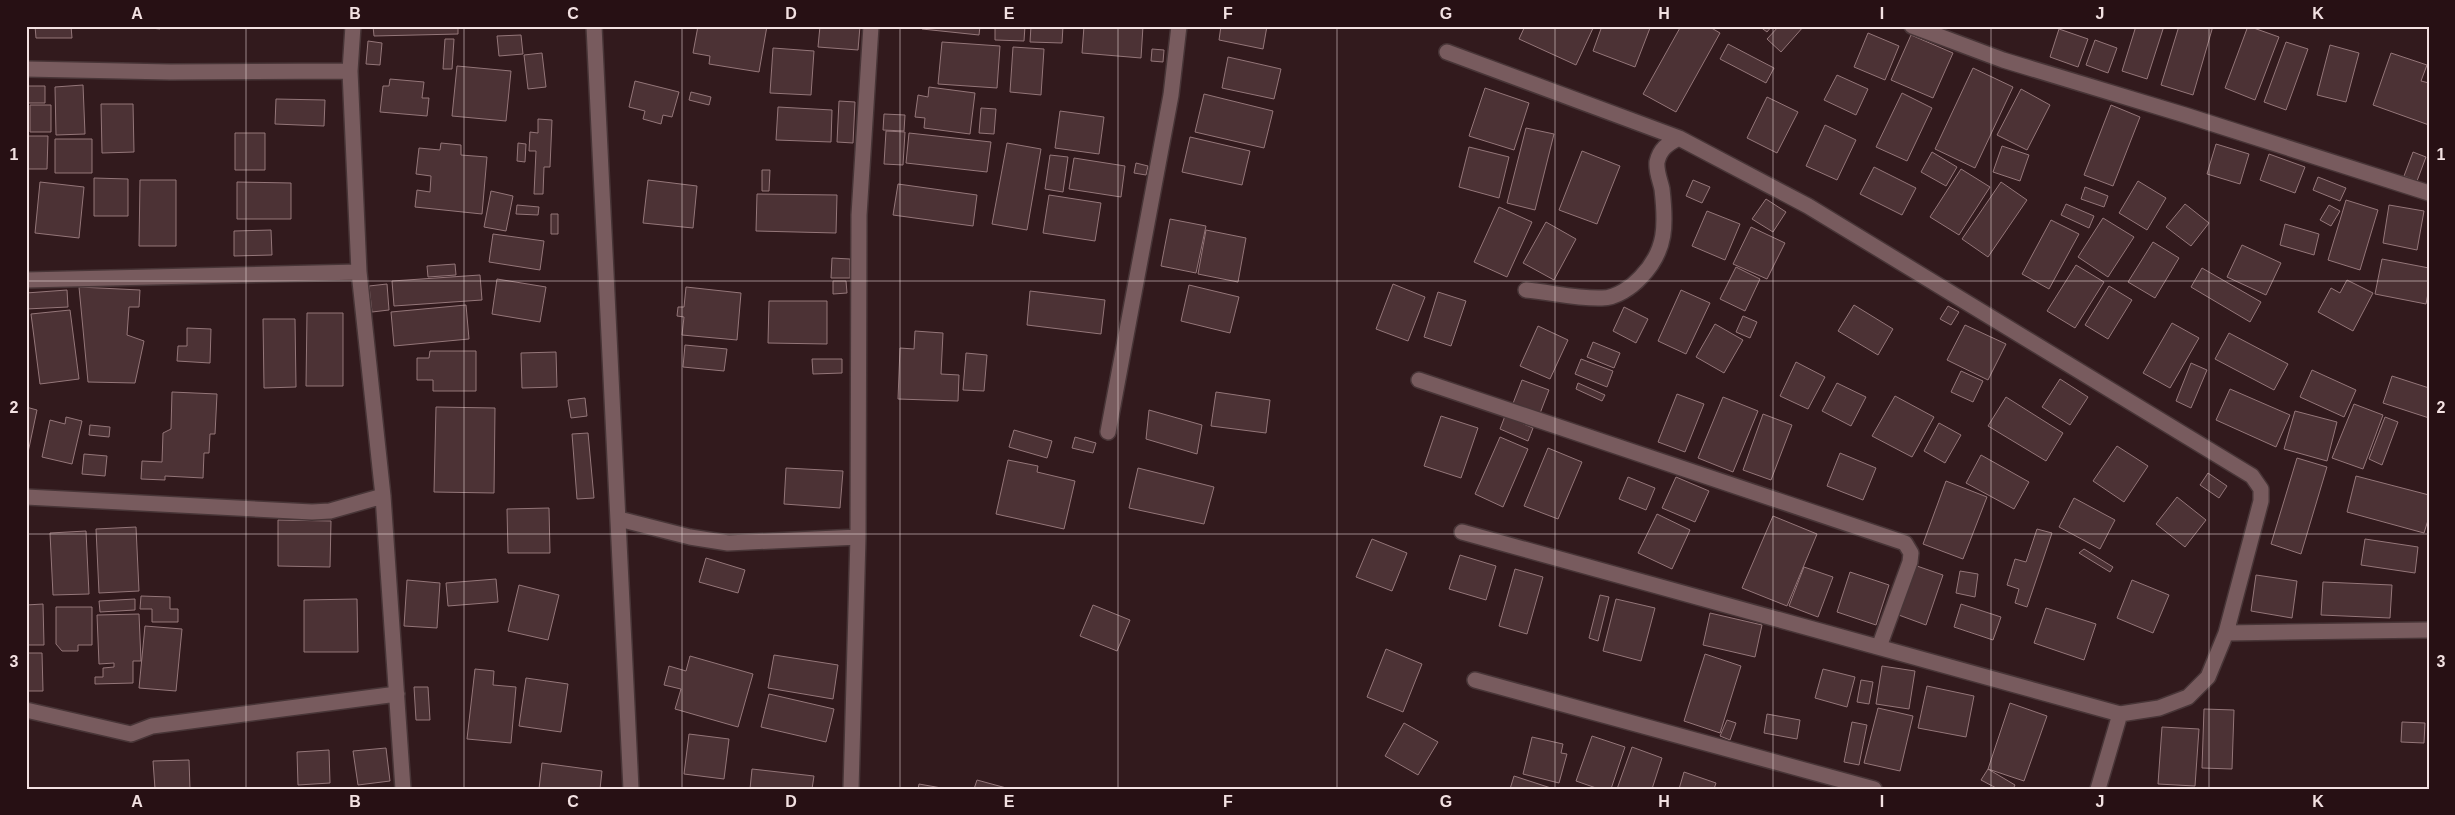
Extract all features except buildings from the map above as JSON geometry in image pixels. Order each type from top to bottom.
[{"type":"street","points":[[353,26],[350,71],[360,272],[383,496],[403,789]]},
{"type":"street","points":[[594,26],[631,789]]},
{"type":"street","points":[[851,789],[858,537],[859,215],[871,26]]},
{"type":"street","points":[[1108,432],[1171,95],[1179,26]]},
{"type":"street","points":[[1912,26],[2003,60],[2185,115],[2429,193]]},
{"type":"street","points":[[1446,52],[1679,138],[1808,206],[2252,476],[2261,489],[2261,501],[2226,633],[2208,676],[2188,697],[2159,708],[2120,714],[1462,532]]},
{"type":"street","points":[[26,69],[170,72],[350,71]]},
{"type":"street","points":[[1526,290],[1603,298],[1617,294],[1635,284],[1652,266],[1661,247],[1666,224],[1657,165],[1660,154],[1666,144],[1679,138]]},
{"type":"street","points":[[26,280],[360,272]]},
{"type":"street","points":[[1419,380],[1906,543],[1911,553],[1910,562],[1879,647]]},
{"type":"street","points":[[26,497],[312,512],[330,511],[383,496]]},
{"type":"street","points":[[618,518],[690,537],[728,544],[858,537]]},
{"type":"street","points":[[2226,633],[2429,630]]},
{"type":"street","points":[[1475,680],[1874,789]]},
{"type":"street","points":[[26,710],[131,734],[152,726],[397,694]]},
{"type":"street","points":[[2098,789],[2120,714]]}]
